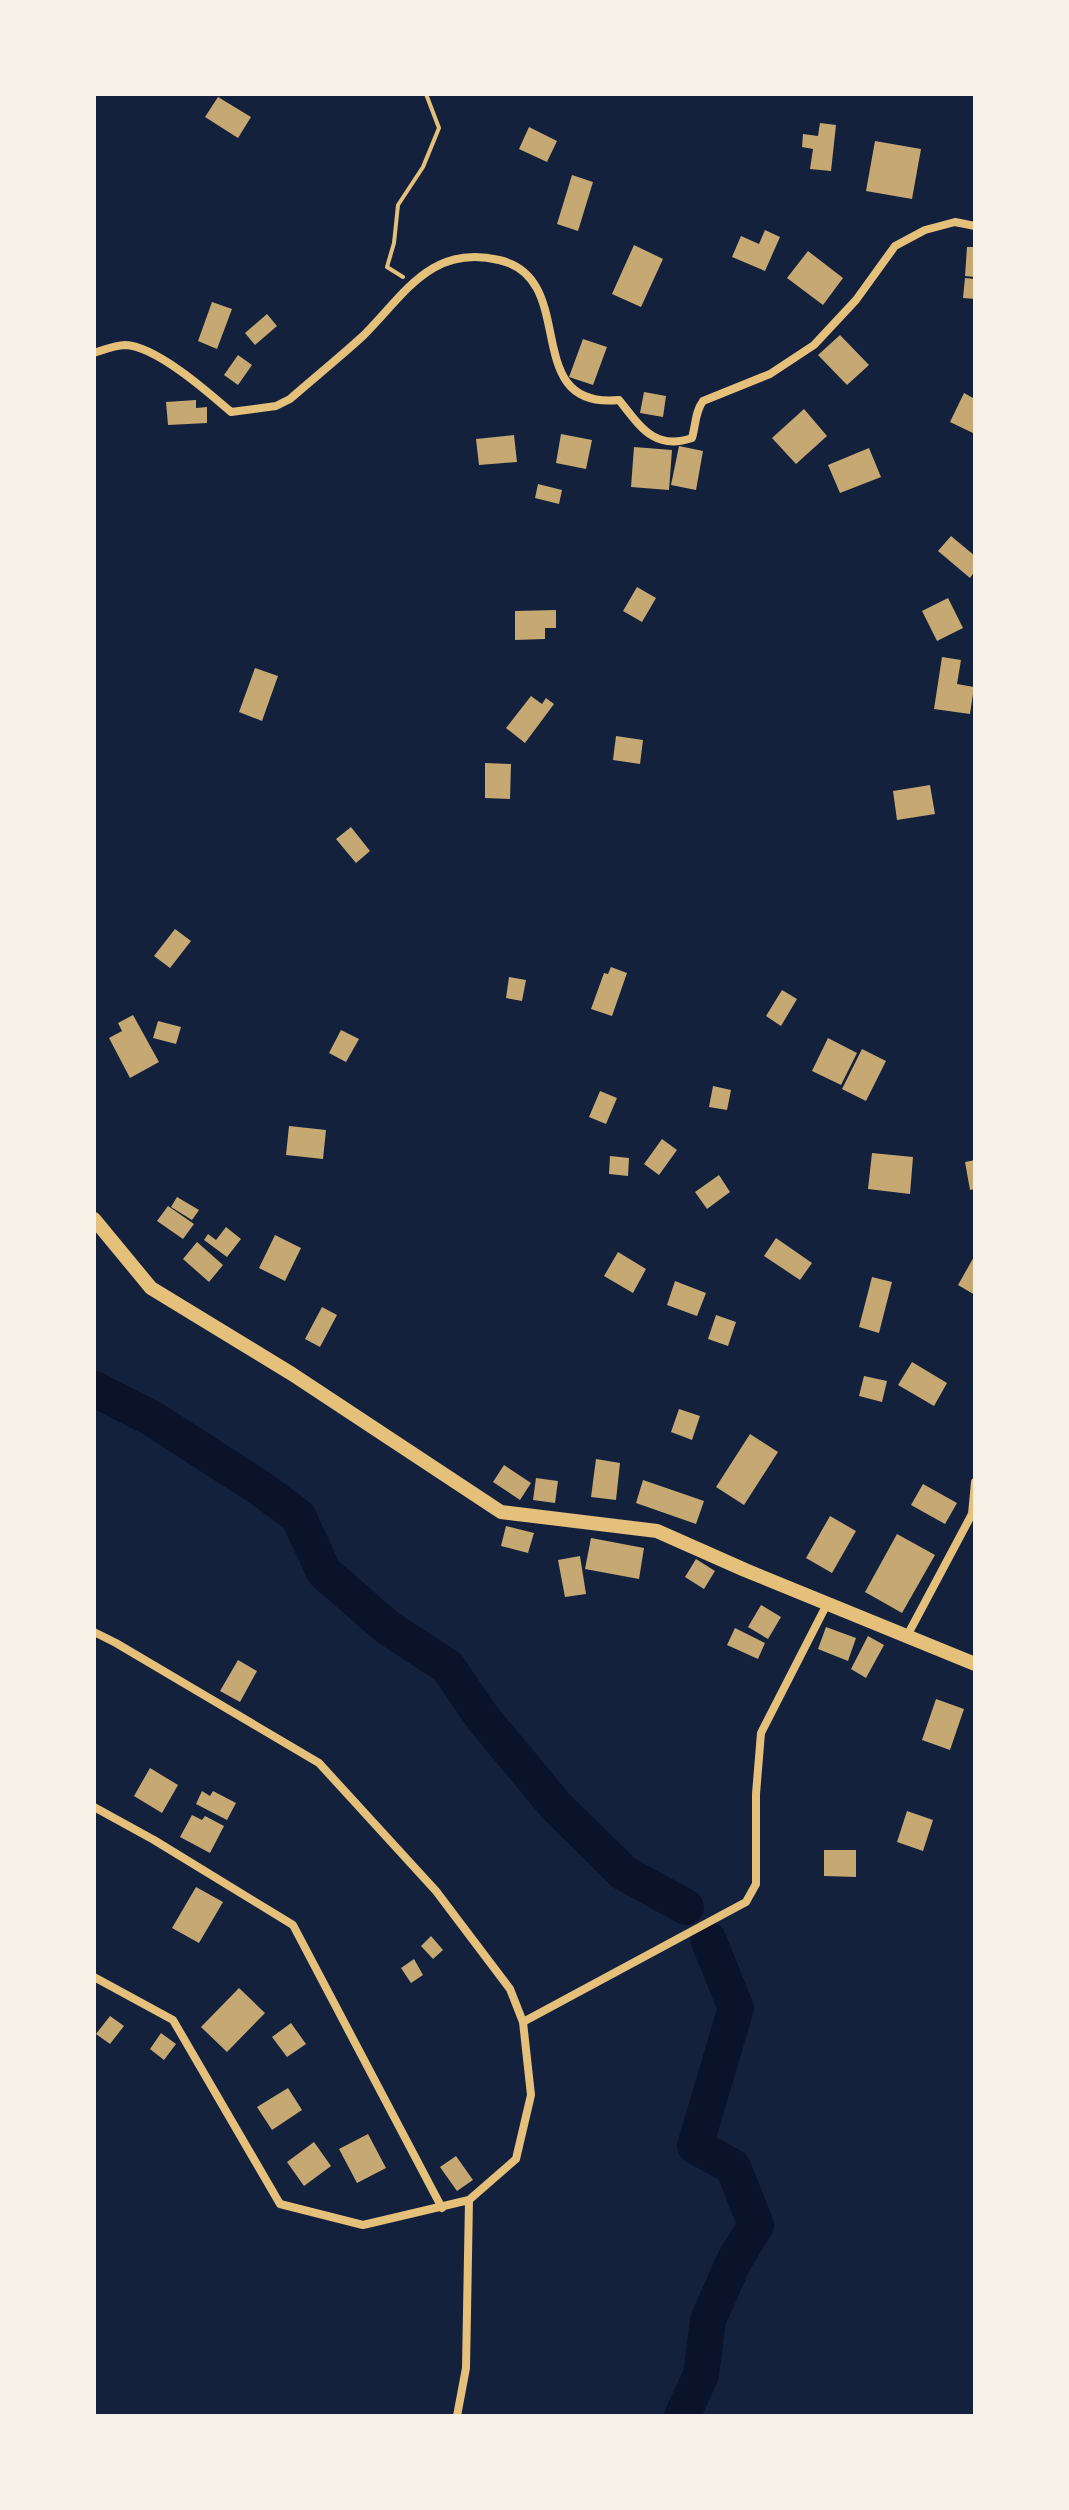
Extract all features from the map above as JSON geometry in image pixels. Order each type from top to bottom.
[{"type":"street","points":[[94,353],[125,345],[150,354],[192,377],[231,412],[276,406],[290,399],[363,335],[421,274],[447,261],[478,257],[502,260],[525,272],[543,300],[559,374],[571,389],[586,398],[619,400],[644,431],[659,440],[679,442],[692,438],[697,411],[703,401],[770,374],[814,345],[856,300],[895,246],[925,230],[955,222],[975,226]]},
{"type":"street","points":[[94,1219],[151,1288],[292,1374],[501,1512],[657,1531],[975,1664]]},
{"type":"street","points":[[907,1636],[972,1514],[975,1482]]},
{"type":"street","points":[[523,2022],[746,1902],[756,1884],[756,1794],[761,1733],[827,1604]]},
{"type":"street","points":[[94,1632],[319,1763],[436,1891],[510,1989],[523,2022],[531,2095],[516,2159],[469,2200],[363,2225],[280,2204],[173,2020],[94,1977]]},
{"type":"street","points":[[94,1807],[293,1925],[442,2208]]},
{"type":"street","points":[[457,2416],[466,2368],[469,2200]]},
{"type":"path","points":[[412,283],[387,267],[394,243],[398,205],[423,167],[439,128],[426,94]]},
{"type":"building","points":[[218,97],[251,117],[238,138],[205,117]]},
{"type":"building","points":[[820,123],[836,125],[831,171],[810,169],[813,149],[802,147],[803,134],[818,136]]},
{"type":"building","points":[[529,127],[557,141],[547,162],[519,149]]},
{"type":"building","points":[[875,141],[921,149],[912,199],[866,191]]},
{"type":"building","points":[[572,175],[593,182],[578,231],[557,224]]},
{"type":"building","points":[[765,230],[780,237],[765,271],[732,257],[741,236],[759,244]]},
{"type":"building","points":[[634,245],[663,259],[641,307],[612,294]]},
{"type":"building","points":[[967,247],[975,247],[975,277],[965,276]]},
{"type":"building","points":[[808,251],[843,278],[823,305],[787,278]]},
{"type":"building","points":[[965,278],[975,279],[975,299],[963,298]]},
{"type":"building","points":[[212,302],[232,309],[217,349],[198,341]]},
{"type":"building","points":[[267,314],[277,326],[255,345],[245,333]]},
{"type":"building","points":[[840,335],[869,365],[847,385],[818,355]]},
{"type":"building","points":[[583,339],[607,347],[593,385],[569,377]]},
{"type":"building","points":[[238,355],[252,365],[238,385],[224,375]]},
{"type":"building","points":[[644,392],[666,396],[663,417],[640,413]]},
{"type":"building","points":[[964,393],[975,399],[975,434],[950,422]]},
{"type":"building","points":[[196,400],[196,408],[207,407],[207,423],[168,425],[166,402]]},
{"type":"building","points":[[804,409],[827,436],[796,464],[772,438]]},
{"type":"building","points":[[561,434],[592,440],[586,469],[556,463]]},
{"type":"building","points":[[514,435],[517,462],[479,465],[476,439]]},
{"type":"building","points":[[679,446],[703,451],[696,490],[671,485]]},
{"type":"building","points":[[634,447],[672,450],[669,490],[631,487]]},
{"type":"building","points":[[869,448],[881,477],[840,493],[828,465]]},
{"type":"building","points":[[538,484],[562,490],[559,504],[535,498]]},
{"type":"building","points":[[951,536],[975,556],[975,571],[970,578],[938,551]]},
{"type":"building","points":[[637,587],[656,598],[642,622],[623,611]]},
{"type":"building","points":[[948,598],[963,628],[937,641],[922,611]]},
{"type":"building","points":[[556,610],[556,628],[545,628],[545,639],[515,640],[515,611]]},
{"type":"building","points":[[942,657],[961,660],[957,684],[974,687],[970,714],[934,709]]},
{"type":"building","points":[[255,668],[278,676],[262,721],[239,712]]},
{"type":"building","points":[[531,696],[542,704],[546,698],[554,704],[525,743],[506,728]]},
{"type":"building","points":[[616,736],[643,740],[640,764],[613,760]]},
{"type":"building","points":[[485,763],[511,764],[510,799],[485,798]]},
{"type":"building","points":[[930,785],[935,814],[897,820],[893,791]]},
{"type":"building","points":[[351,827],[370,851],[356,863],[336,839]]},
{"type":"building","points":[[175,929],[191,941],[170,968],[154,956]]},
{"type":"building","points":[[611,967],[627,973],[612,1016],[591,1009],[604,973],[608,974]]},
{"type":"building","points":[[509,977],[526,980],[522,1001],[506,998]]},
{"type":"building","points":[[782,990],[797,999],[781,1026],[766,1016]]},
{"type":"building","points":[[133,1015],[159,1062],[130,1078],[109,1038],[122,1031],[118,1023]]},
{"type":"building","points":[[158,1021],[181,1027],[176,1044],[153,1038]]},
{"type":"building","points":[[341,1030],[359,1039],[346,1062],[329,1053]]},
{"type":"building","points":[[828,1038],[857,1053],[841,1085],[812,1071]]},
{"type":"building","points":[[862,1049],[886,1061],[866,1101],[842,1089]]},
{"type":"building","points":[[713,1086],[731,1090],[727,1110],[709,1107]]},
{"type":"building","points":[[600,1091],[617,1098],[606,1124],[589,1117]]},
{"type":"building","points":[[289,1126],[326,1130],[323,1159],[286,1155]]},
{"type":"building","points":[[662,1139],[677,1150],[659,1175],[644,1164]]},
{"type":"building","points":[[872,1153],[913,1157],[910,1194],[868,1189]]},
{"type":"building","points":[[610,1156],[629,1158],[628,1176],[609,1174]]},
{"type":"building","points":[[975,1160],[975,1189],[970,1190],[965,1162]]},
{"type":"building","points":[[719,1175],[730,1192],[707,1209],[695,1192]]},
{"type":"building","points":[[177,1197],[199,1210],[192,1220],[171,1207]]},
{"type":"building","points":[[168,1206],[194,1224],[183,1239],[157,1221]]},
{"type":"building","points":[[226,1227],[241,1239],[227,1257],[204,1240],[208,1234],[216,1240]]},
{"type":"building","points":[[275,1235],[301,1248],[285,1281],[259,1268]]},
{"type":"building","points":[[776,1238],[812,1263],[800,1280],[764,1256]]},
{"type":"building","points":[[197,1242],[223,1265],[209,1282],[183,1259]]},
{"type":"building","points":[[618,1252],[646,1269],[633,1293],[604,1276]]},
{"type":"building","points":[[975,1255],[975,1295],[958,1285]]},
{"type":"building","points":[[872,1277],[892,1282],[879,1333],[859,1327]]},
{"type":"building","points":[[675,1281],[706,1293],[697,1316],[667,1305]]},
{"type":"building","points":[[322,1307],[337,1315],[320,1347],[305,1339]]},
{"type":"building","points":[[716,1315],[736,1322],[728,1346],[708,1339]]},
{"type":"building","points":[[912,1362],[947,1383],[934,1406],[898,1385]]},
{"type":"building","points":[[864,1376],[887,1381],[882,1402],[859,1396]]},
{"type":"building","points":[[679,1409],[700,1416],[692,1440],[671,1432]]},
{"type":"building","points":[[750,1434],[778,1452],[744,1505],[716,1487]]},
{"type":"building","points":[[596,1459],[620,1463],[616,1500],[591,1497]]},
{"type":"building","points":[[504,1465],[531,1483],[520,1500],[493,1482]]},
{"type":"building","points":[[536,1478],[558,1481],[555,1503],[533,1500]]},
{"type":"building","points":[[643,1480],[704,1501],[696,1524],[636,1503]]},
{"type":"building","points":[[923,1484],[957,1503],[945,1524],[911,1505]]},
{"type":"building","points":[[830,1516],[856,1531],[832,1573],[806,1558]]},
{"type":"building","points":[[506,1526],[534,1533],[528,1553],[501,1546]]},
{"type":"building","points":[[897,1534],[935,1555],[902,1613],[865,1592]]},
{"type":"building","points":[[591,1538],[644,1548],[639,1579],[585,1569]]},
{"type":"building","points":[[580,1556],[586,1594],[565,1597],[558,1560]]},
{"type":"building","points":[[696,1559],[715,1571],[704,1589],[685,1577]]},
{"type":"building","points":[[761,1605],[781,1617],[768,1639],[748,1627]]},
{"type":"building","points":[[826,1627],[856,1638],[848,1661],[818,1649]]},
{"type":"building","points":[[735,1628],[765,1643],[758,1659],[727,1645]]},
{"type":"building","points":[[868,1636],[884,1645],[866,1678],[851,1669]]},
{"type":"building","points":[[238,1660],[257,1671],[240,1702],[220,1691]]},
{"type":"building","points":[[936,1699],[964,1709],[950,1750],[922,1740]]},
{"type":"building","points":[[150,1768],[178,1785],[162,1813],[134,1796]]},
{"type":"building","points":[[202,1791],[210,1796],[213,1791],[236,1803],[227,1820],[196,1804]]},
{"type":"building","points":[[907,1811],[933,1820],[923,1851],[897,1842]]},
{"type":"building","points":[[192,1815],[202,1820],[205,1816],[224,1826],[210,1853],[180,1837]]},
{"type":"building","points":[[824,1850],[856,1850],[856,1877],[824,1876]]},
{"type":"building","points":[[196,1887],[223,1902],[199,1943],[172,1928]]},
{"type":"building","points":[[431,1936],[443,1950],[433,1959],[421,1946]]},
{"type":"building","points":[[414,1959],[423,1975],[411,1983],[401,1968]]},
{"type":"building","points":[[239,1988],[265,2013],[227,2052],[201,2027]]},
{"type":"building","points":[[110,2016],[124,2026],[110,2044],[96,2034]]},
{"type":"building","points":[[291,2023],[306,2044],[287,2057],[272,2037]]},
{"type":"building","points":[[161,2033],[176,2044],[164,2060],[150,2049]]},
{"type":"building","points":[[288,2088],[302,2110],[272,2130],[257,2107]]},
{"type":"building","points":[[368,2134],[386,2168],[357,2183],[339,2149]]},
{"type":"building","points":[[314,2142],[331,2166],[304,2186],[287,2162]]},
{"type":"building","points":[[456,2156],[473,2180],[457,2191],[440,2167]]},
{"type":"waterway","points":[[94,1389],[153,1419],[298,1516],[324,1572],[387,1627],[448,1667],[482,1717],[556,1806],[624,1873],[686,1907]]},
{"type":"waterway","points":[[682,2416],[701,2375],[708,2320],[734,2261],[756,2225],[733,2167],[695,2146],[736,2008],[708,1939]]}]
